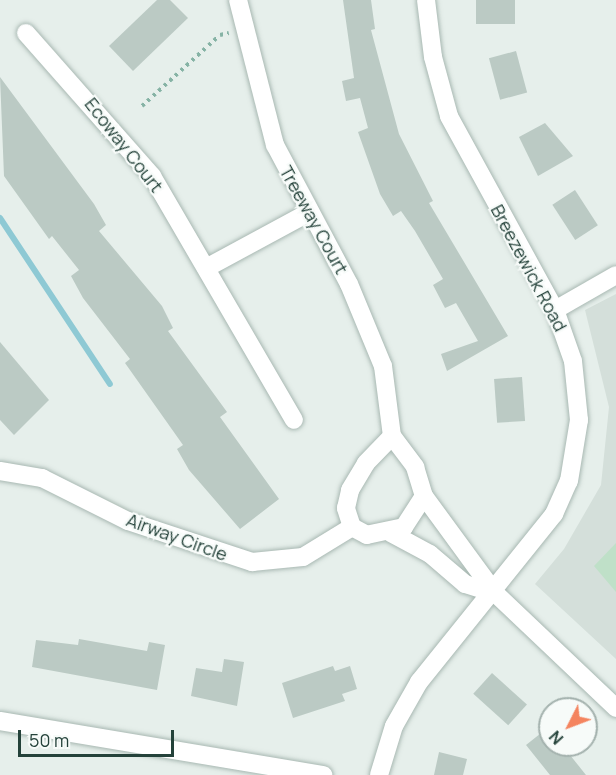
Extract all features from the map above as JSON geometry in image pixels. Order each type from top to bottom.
[{"type":"street","name":"Treeway Court","points":[[238,0],[275,145],[308,213],[349,284],[383,366],[392,436]]},
{"type":"street","name":"Breezewick Road","points":[[379,775],[394,726],[419,682],[495,593],[554,514],[577,450],[577,389],[555,310],[460,142],[435,67],[426,0]]},
{"type":"street","name":"Ecoway Court","points":[[26,33],[121,135],[208,267],[294,420]]},
{"type":"street","points":[[208,267],[308,213]]},
{"type":"street","points":[[555,310],[616,275]]},
{"type":"street","points":[[424,496],[413,518],[391,533],[367,535],[352,527],[346,508],[350,490],[366,463],[392,436],[415,467],[424,496],[495,593],[616,708]]},
{"type":"street","name":"Airway Circle","points":[[0,471],[42,478],[128,520],[252,562],[303,557],[352,527]]},
{"type":"street","points":[[391,533],[430,554],[465,584],[495,593]]},
{"type":"street","points":[[0,721],[324,775]]},
{"type":"path","points":[[142,106],[220,35],[230,33]]},
{"type":"shaded area","points":[[616,294],[616,659],[535,584],[564,549],[601,485],[609,407],[585,310]]},
{"type":"green space","points":[[616,543],[616,592],[594,566]]},
{"type":"building","points":[[157,0],[170,0],[188,18],[133,71],[109,46]]},
{"type":"building","points":[[343,0],[371,0],[375,29],[371,30],[399,134],[433,201],[429,203],[508,336],[447,371],[441,354],[478,341],[456,303],[445,308],[433,285],[443,279],[401,211],[393,216],[380,194],[358,132],[368,128],[360,98],[346,101],[342,81],[354,78]]},
{"type":"building","points":[[476,0],[515,0],[515,24],[476,24]]},
{"type":"building","points":[[516,51],[527,93],[500,100],[489,58]]},
{"type":"building","points":[[0,77],[94,204],[106,225],[99,231],[162,306],[173,328],[168,331],[227,412],[220,417],[279,499],[240,529],[189,470],[177,449],[183,445],[125,363],[130,359],[83,298],[71,276],[79,270],[52,236],[49,239],[4,176]]},
{"type":"building","points":[[545,123],[573,156],[538,176],[519,137]]},
{"type":"building","points":[[575,190],[598,225],[575,240],[552,205]]},
{"type":"building","points":[[0,342],[49,400],[14,435],[0,420]]},
{"type":"building","points":[[522,377],[525,421],[497,423],[494,379]]},
{"type":"building","points":[[79,639],[147,651],[149,642],[165,645],[157,690],[32,667],[36,640],[78,645]]},
{"type":"building","points":[[224,659],[244,662],[237,706],[191,696],[196,668],[222,672]]},
{"type":"building","points":[[333,666],[335,671],[350,666],[357,689],[342,694],[345,701],[293,718],[282,683]]},
{"type":"building","points":[[492,673],[527,704],[508,725],[473,694]]},
{"type":"building","points":[[538,736],[538,757],[572,757],[586,775],[550,775],[526,745]]},
{"type":"building","points":[[439,752],[467,759],[463,775],[434,775]]},
{"type":"waterway","points":[[0,218],[110,384]]}]
